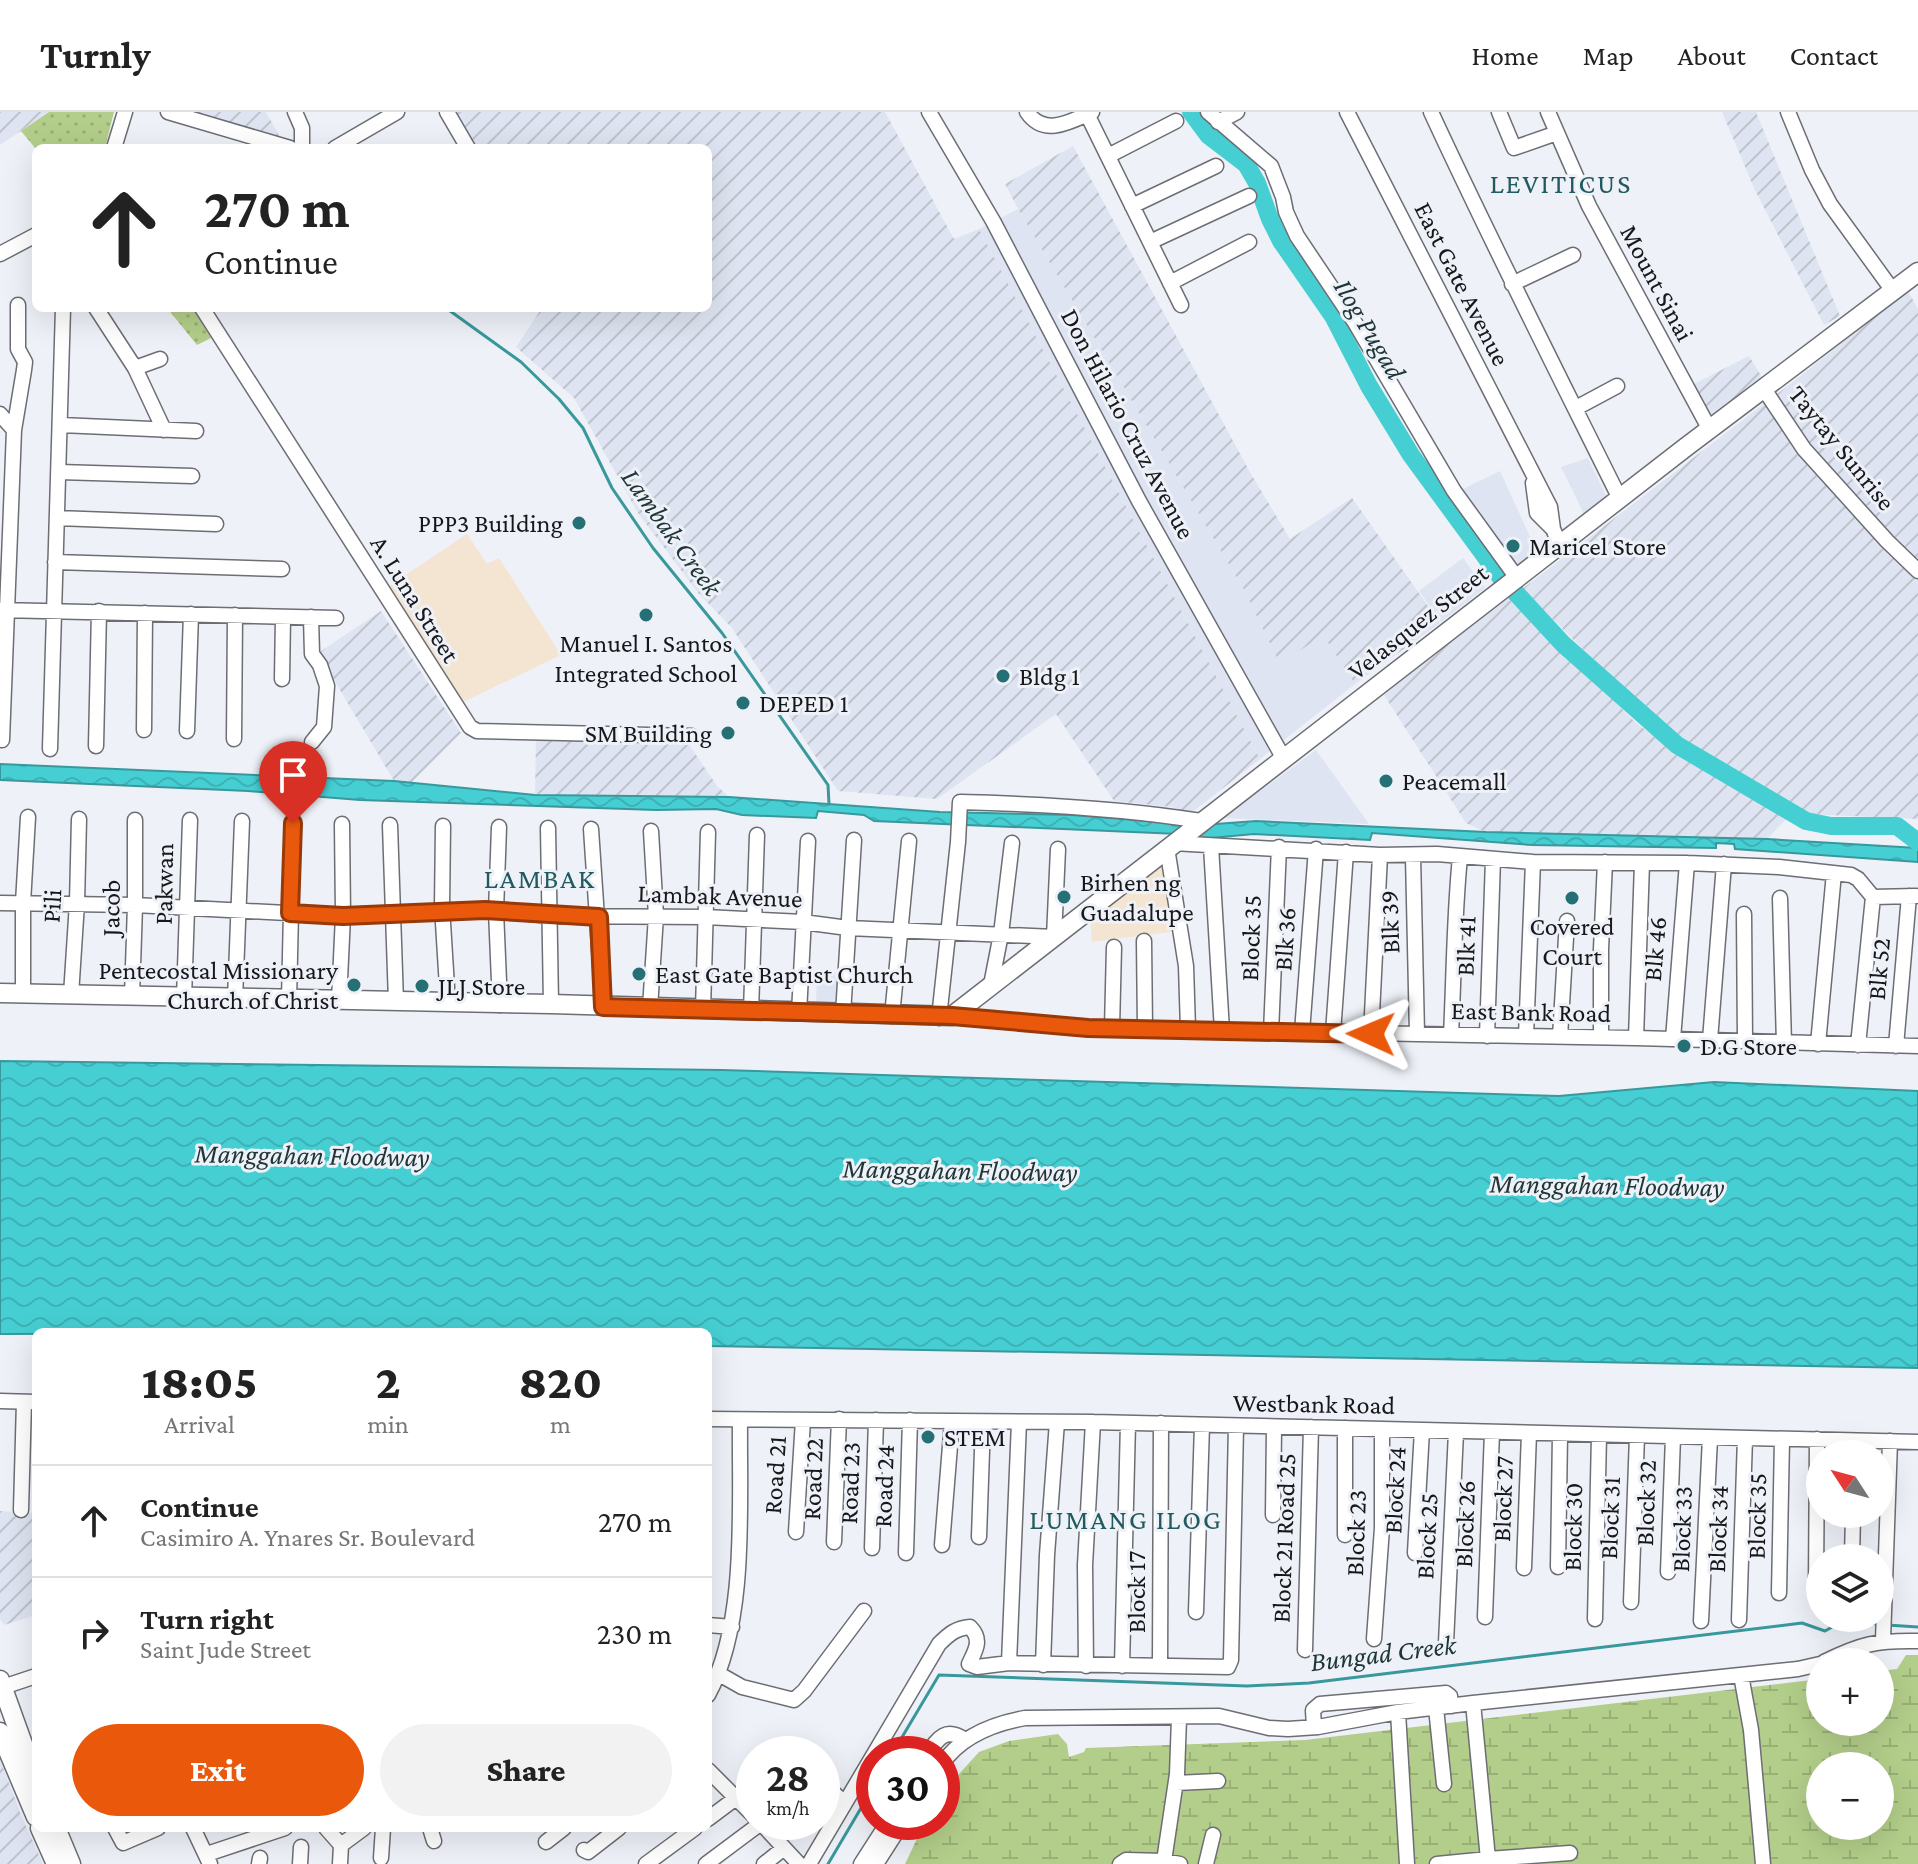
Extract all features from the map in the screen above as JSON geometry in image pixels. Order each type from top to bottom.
[{"type":"main road","name":"Velasquez Street","points":[[945,1017],[1054,937],[1517,578],[1556,537],[1620,499],[1918,272]]},
{"type":"main road","points":[[0,993],[551,1004],[945,1017]]},
{"type":"main road","points":[[1,1684],[32,1769]]},
{"type":"main road","points":[[0,1732],[32,1798]]},
{"type":"main road","points":[[47,1832],[56,1864]]},
{"type":"main road","points":[[49,1832],[71,1864]]},
{"type":"street","points":[[115,144],[125,112]]},
{"type":"street","points":[[168,112],[276,144]]},
{"type":"street","points":[[295,112],[302,128],[302,144]]},
{"type":"street","points":[[362,142],[397,112]]},
{"type":"street","points":[[447,112],[466,144]]},
{"type":"street","name":"Don Hilario Cruz Avenue","points":[[929,112],[993,221],[1139,501],[1284,759]]},
{"type":"street","points":[[1027,112],[1039,124],[1050,127],[1089,113],[1181,305]]},
{"type":"street","points":[[1213,117],[1237,112]]},
{"type":"street","name":"East Gate Avenue","points":[[1347,112],[1533,479],[1537,513],[1556,537]]},
{"type":"street","points":[[1431,112],[1512,284],[1620,499]]},
{"type":"street","points":[[1499,112],[1514,148],[1557,133]]},
{"type":"street","name":"Mount Sinai","points":[[1548,112],[1589,206],[1710,430]]},
{"type":"street","points":[[1788,112],[1830,204],[1893,291]]},
{"type":"street","points":[[1213,117],[1271,166],[1297,236],[1354,321],[1454,491],[1517,578]]},
{"type":"street","points":[[1108,156],[1176,121]]},
{"type":"street","points":[[1132,206],[1216,166]]},
{"type":"street","points":[[1150,242],[1249,196]]},
{"type":"street","points":[[0,254],[32,237]]},
{"type":"street","points":[[1170,283],[1249,242]]},
{"type":"street","points":[[1512,284],[1573,255]]},
{"type":"street","points":[[2,740],[4,610],[14,430],[25,362],[18,349],[18,305]]},
{"type":"street","points":[[50,749],[63,312]]},
{"type":"street","points":[[99,312],[135,368],[164,430]]},
{"type":"street","name":"A. Luna Street","points":[[205,312],[470,727],[477,731],[692,736]]},
{"type":"street","points":[[135,368],[160,359]]},
{"type":"street","points":[[1576,408],[1617,386]]},
{"type":"street","name":"Taytay Sunrise","points":[[1764,389],[1804,449],[1918,571]]},
{"type":"street","points":[[0,414],[14,430]]},
{"type":"street","points":[[61,425],[196,431]]},
{"type":"street","points":[[59,472],[192,476]]},
{"type":"street","points":[[57,518],[216,524]]},
{"type":"street","points":[[55,562],[282,569]]},
{"type":"street","points":[[4,610],[336,618]]},
{"type":"street","points":[[96,746],[99,611]]},
{"type":"street","points":[[144,730],[145,613]]},
{"type":"street","points":[[187,731],[191,614]]},
{"type":"street","points":[[234,739],[235,615]]},
{"type":"street","points":[[282,679],[283,617]]},
{"type":"street","points":[[311,617],[312,654],[320,665],[327,686],[324,727],[312,742]]},
{"type":"street","points":[[945,1017],[960,806],[1033,804],[1166,815],[1201,821]]},
{"type":"street","points":[[23,993],[23,903],[28,817]]},
{"type":"street","name":"Pili","points":[[71,995],[79,819]]},
{"type":"street","name":"Jacob","points":[[132,997],[135,820]]},
{"type":"street","name":"Pakwan","points":[[184,998],[190,820]]},
{"type":"street","points":[[235,999],[242,821]]},
{"type":"street","points":[[289,1000],[293,823]]},
{"type":"street","points":[[339,1001],[343,916],[342,824]]},
{"type":"street","points":[[390,825],[396,1002]]},
{"type":"street","points":[[443,826],[443,912],[448,1003]]},
{"type":"street","points":[[499,827],[496,911],[500,1005]]},
{"type":"street","points":[[548,828],[552,916],[551,1004]]},
{"type":"street","points":[[591,829],[603,1007]]},
{"type":"street","points":[[650,1008],[656,916],[651,831]]},
{"type":"street","points":[[703,1010],[708,832]]},
{"type":"street","points":[[751,1011],[757,835]]},
{"type":"street","points":[[843,1014],[854,840]]},
{"type":"street","points":[[799,1013],[808,841]]},
{"type":"street","points":[[892,1016],[909,841]]},
{"type":"street","points":[[991,985],[1001,934],[1012,843]]},
{"type":"street","points":[[1188,1029],[1186,966],[1170,846],[1279,847],[1533,862],[1724,864],[1779,867],[1855,877],[1873,897],[1858,1045]]},
{"type":"street","points":[[1211,846],[1222,1031]]},
{"type":"street","name":"Block 35","points":[[1271,1032],[1279,847]]},
{"type":"street","points":[[1054,937],[1058,849]]},
{"type":"street","name":"Blk 36","points":[[1302,1032],[1316,849]]},
{"type":"street","points":[[1333,1033],[1346,852]]},
{"type":"street","points":[[1371,1034],[1380,855]]},
{"type":"street","name":"Blk 39","points":[[1413,856],[1417,1034]]},
{"type":"street","points":[[1451,1035],[1460,857]]},
{"type":"street","name":"Blk 41","points":[[1487,1036],[1493,859]]},
{"type":"street","points":[[1526,1036],[1533,862]]},
{"type":"street","points":[[1601,1037],[1605,862]]},
{"type":"street","points":[[1636,1038],[1642,863]]},
{"type":"street","name":"Blk 46","points":[[1673,1039],[1687,863]]},
{"type":"street","points":[[1710,1040],[1724,864]]},
{"type":"street","points":[[1818,1044],[1834,873]]},
{"type":"street","points":[[1873,897],[1914,896]]},
{"type":"street","name":"Blk 52","points":[[1896,1046],[1914,896]]},
{"type":"street","points":[[1780,898],[1784,1044]]},
{"type":"street","name":"Lambak Avenue","points":[[0,903],[135,905],[343,916],[496,911],[552,916],[706,917],[803,922],[848,928],[1054,937]]},
{"type":"street","points":[[1744,914],[1745,1042]]},
{"type":"street","points":[[1560,1037],[1567,921]]},
{"type":"street","points":[[1144,941],[1145,1029]]},
{"type":"street","points":[[1112,1028],[1114,947]]},
{"type":"street","name":"East Bank Road","points":[[945,1017],[1145,1029],[1918,1046]]},
{"type":"street","points":[[0,1401],[30,1402],[21,1510]]},
{"type":"street","name":"Westbank Road","points":[[712,1419],[1161,1423],[1822,1440]]},
{"type":"street","name":"Road 22","points":[[834,1542],[839,1419]]},
{"type":"street","points":[[712,1687],[719,1674],[732,1627],[738,1535],[740,1420]]},
{"type":"street","name":"Road 21","points":[[796,1532],[803,1420]]},
{"type":"street","name":"Road 23","points":[[872,1548],[876,1420]]},
{"type":"street","name":"Road 24","points":[[906,1553],[910,1420]]},
{"type":"street","points":[[942,1545],[952,1421]]},
{"type":"street","points":[[979,1537],[983,1422]]},
{"type":"street","points":[[1009,1663],[1019,1422]]},
{"type":"street","points":[[1043,1665],[1057,1422]]},
{"type":"street","points":[[1086,1666],[1085,1565],[1093,1422]]},
{"type":"street","points":[[1122,1666],[1128,1423]]},
{"type":"street","name":"Block 17","points":[[1160,1665],[1161,1423]]},
{"type":"street","points":[[1196,1612],[1202,1425]]},
{"type":"street","points":[[885,1736],[939,1644],[960,1628],[970,1627],[974,1631],[977,1644],[976,1653],[970,1660],[971,1666],[1009,1663],[1225,1669],[1231,1660],[1236,1426]]},
{"type":"street","points":[[1273,1515],[1274,1427]]},
{"type":"street","name":"Block 21 Road 25","points":[[1305,1650],[1304,1585],[1311,1427]]},
{"type":"street","points":[[1345,1428],[1345,1535]]},
{"type":"street","name":"Block 23","points":[[1374,1639],[1382,1528],[1382,1429]]},
{"type":"street","name":"Block 24","points":[[1415,1553],[1422,1430]]},
{"type":"street","name":"Block 25","points":[[1446,1643],[1456,1432]]},
{"type":"street","name":"Block 26","points":[[1485,1617],[1492,1432]]},
{"type":"street","name":"Block 27","points":[[1524,1568],[1529,1433]]},
{"type":"street","points":[[1558,1567],[1560,1434]]},
{"type":"street","name":"Block 30","points":[[1595,1619],[1599,1435]]},
{"type":"street","name":"Block 31","points":[[1631,1602],[1637,1436]]},
{"type":"street","name":"Block 32","points":[[1668,1572],[1673,1437]]},
{"type":"street","name":"Block 33","points":[[1701,1621],[1710,1438]]},
{"type":"street","name":"Block 34","points":[[1739,1620],[1745,1438]]},
{"type":"street","name":"Block 35","points":[[1779,1593],[1782,1439]]},
{"type":"street","points":[[1816,1544],[1817,1439]]},
{"type":"street","name":"Westbank Road","points":[[1894,1441],[1918,1442]]},
{"type":"street","points":[[719,1674],[742,1687],[794,1700],[864,1611]]},
{"type":"street","points":[[712,1625],[732,1627]]},
{"type":"street","points":[[1856,1648],[1880,1632]]},
{"type":"street","points":[[1889,1632],[1918,1641]]},
{"type":"street","points":[[960,1744],[1005,1722],[1025,1718],[1219,1716],[1269,1728],[1314,1727],[1398,1712],[1806,1665]]},
{"type":"street","points":[[1741,1675],[1751,1730],[1763,1864]]},
{"type":"street","points":[[1,1684],[32,1677]]},
{"type":"street","points":[[1314,1727],[1313,1710],[1320,1704],[1446,1693],[1450,1696],[1444,1707],[1444,1784]]},
{"type":"street","points":[[1473,1703],[1488,1862]]},
{"type":"street","points":[[1398,1712],[1407,1864]]},
{"type":"street","points":[[1163,1863],[1176,1783],[1179,1718]]},
{"type":"street","points":[[960,1736],[965,1740]]},
{"type":"street","points":[[712,1774],[736,1798],[712,1816]]},
{"type":"street","points":[[1176,1783],[1218,1781]]},
{"type":"street","points":[[840,1808],[856,1784]]},
{"type":"street","points":[[840,1799],[845,1803]]},
{"type":"street","points":[[117,1832],[123,1843],[149,1832]]},
{"type":"street","points":[[195,1832],[208,1859],[275,1832]]},
{"type":"street","points":[[330,1832],[341,1845],[340,1864]]},
{"type":"street","points":[[341,1845],[359,1832]]},
{"type":"street","points":[[381,1858],[383,1832]]},
{"type":"street","points":[[546,1842],[559,1832]]},
{"type":"street","points":[[584,1850],[588,1852],[614,1832]]},
{"type":"street","points":[[646,1864],[690,1832]]},
{"type":"street","points":[[1206,1864],[1213,1835]]},
{"type":"street","points":[[706,1864],[736,1839]]},
{"type":"street","points":[[777,1840],[799,1864]]},
{"type":"street","points":[[809,1864],[817,1840]]},
{"type":"street","points":[[861,1864],[876,1840]]},
{"type":"street","points":[[876,1864],[891,1840]]},
{"type":"street","points":[[300,1864],[301,1847]]},
{"type":"street","points":[[764,1864],[784,1848]]},
{"type":"street","points":[[1437,1864],[1570,1853]]},
{"type":"street","points":[[1120,1864],[1126,1860],[1180,1864]]},
{"type":"shaded area","points":[[0,112],[49,112],[0,145]]},
{"type":"shaded area","points":[[192,112],[266,112],[281,139]]},
{"type":"shaded area","points":[[453,112],[885,112],[954,239],[979,229],[1260,759],[1190,814],[1172,807],[1114,801],[1056,714],[937,799],[838,791],[732,628],[699,594],[638,513],[574,398],[516,347],[539,312],[712,312],[712,144],[471,144]]},
{"type":"shaded area","points":[[1722,112],[1756,112],[1840,316],[1824,325],[1754,188]]},
{"type":"shaded area","points":[[1073,146],[1251,474],[1290,539],[1352,498],[1440,623],[1355,684],[1323,635],[1280,664],[1243,588],[1018,209],[1005,184]]},
{"type":"shaded area","points":[[1018,209],[1243,588],[1280,663],[1323,635],[1355,684],[1260,759],[979,229]]},
{"type":"shaded area","points":[[1908,291],[1918,309],[1918,564],[1890,538],[1810,446],[1776,395]]},
{"type":"shaded area","points":[[1749,356],[1763,379],[1713,418],[1692,385]]},
{"type":"shaded area","points":[[1765,403],[1883,545],[1918,578],[1918,819],[1804,814],[1672,737],[1522,589]]},
{"type":"shaded area","points":[[1588,458],[1607,498],[1585,516],[1561,467]]},
{"type":"shaded area","points":[[1500,471],[1537,552],[1518,567],[1463,489]]},
{"type":"shaded area","points":[[467,534],[487,564],[499,558],[561,655],[461,703],[389,586]]},
{"type":"shaded area","points":[[1463,558],[1485,588],[1441,622],[1419,591]]},
{"type":"shaded area","points":[[1510,595],[1635,722],[1679,755],[1788,817],[1767,839],[1486,832],[1466,823],[1384,695]]},
{"type":"shaded area","points":[[381,611],[461,733],[412,782],[394,781],[318,653]]},
{"type":"shaded area","points":[[536,739],[688,743],[717,786],[729,797],[535,795]]},
{"type":"shaded area","points":[[1316,750],[1369,824],[1223,818]]},
{"type":"shaded area","points":[[1166,861],[1177,931],[1092,942],[1090,918]]},
{"type":"shaded area","points":[[817,972],[842,973],[841,1004],[816,1003]]},
{"type":"shaded area","points":[[0,1511],[32,1513],[32,1616],[4,1625],[0,1619]]},
{"type":"shaded area","points":[[0,1759],[21,1815],[43,1864],[0,1864]]},
{"type":"green space","points":[[49,112],[114,112],[106,144],[32,144],[21,131]]},
{"type":"green space","points":[[170,312],[195,312],[211,338],[197,345]]},
{"type":"green space","points":[[1906,1655],[1918,1655],[1918,1864],[905,1864],[916,1840],[960,1840],[960,1773],[979,1752],[1009,1741],[1058,1734],[1067,1744],[1069,1757],[1084,1752],[1086,1748],[1305,1740],[1806,1681],[1806,1736],[1894,1736],[1894,1669]]},
{"type":"water","points":[[0,764],[394,781],[535,795],[729,797],[940,812],[1072,815],[1202,825],[1256,821],[1486,832],[1767,839],[1918,848],[1918,862],[1735,849],[1734,844],[1716,843],[1716,848],[1532,845],[1372,833],[1370,840],[1254,834],[1200,839],[1179,834],[874,821],[864,815],[818,811],[816,818],[742,815],[716,809],[656,810],[360,800],[248,791],[0,780]]},
{"type":"water","name":"Manggahan Floodway","points":[[0,1061],[722,1070],[1559,1096],[1714,1082],[1918,1091],[1918,1368],[712,1346],[712,1328],[32,1328],[32,1334],[0,1334]]},
{"type":"waterway","name":"Ilog Pugad","points":[[1191,112],[1208,135],[1246,164],[1281,241],[1333,316],[1369,386],[1411,455],[1501,578]]},
{"type":"waterway","name":"Lambak Creek","points":[[452,312],[521,362],[583,428],[612,488],[653,548],[722,633],[828,785],[829,804]]},
{"type":"waterway","name":"Ilog Pugad","points":[[1515,592],[1563,644],[1677,745],[1806,821],[1831,826],[1897,826],[1918,842]]},
{"type":"waterway","name":"Bungad Creek","points":[[903,1736],[939,1675],[1247,1686],[1309,1683],[1806,1624]]},
{"type":"waterway","name":"Bungad Creek","points":[[1894,1625],[1918,1627]]},
{"type":"waterway","name":"Bungad Creek","points":[[828,1864],[856,1817]]},
{"type":"place","name":"PPP3 Building","points":[[579,523]]},
{"type":"place","name":"Maricel Store","points":[[1513,546]]},
{"type":"place","name":"Manuel I. Santos Integrated School","points":[[646,615]]},
{"type":"place","name":"Bldg 1","points":[[1003,676]]},
{"type":"place","name":"DEPED 1","points":[[743,703]]},
{"type":"place","name":"SM Building","points":[[728,733]]},
{"type":"place","name":"Peacemall","points":[[1386,781]]},
{"type":"place","name":"Birhen ng Guadalupe","points":[[1064,897]]},
{"type":"place","name":"Covered Court","points":[[1572,898]]},
{"type":"place","name":"East Gate Baptist Church","points":[[639,974]]},
{"type":"place","name":"Pentecostal Missionary Church of Christ","points":[[354,985]]},
{"type":"place","name":"JLJ Store","points":[[422,986]]},
{"type":"place","name":"D.G Store","points":[[1684,1046]]},
{"type":"place","name":"STEM","points":[[928,1437]]},
{"type":"district","name":"LEVITICUS","points":[[1561,183]]},
{"type":"district","name":"LAMBAK","points":[[540,878]]},
{"type":"district","name":"LUMANG ILOG","points":[[1126,1519]]},
{"type":"route","points":[[293,823],[290,913],[343,916],[485,910],[599,917],[603,1007],[952,1016],[1088,1028],[1371,1034]]}]
